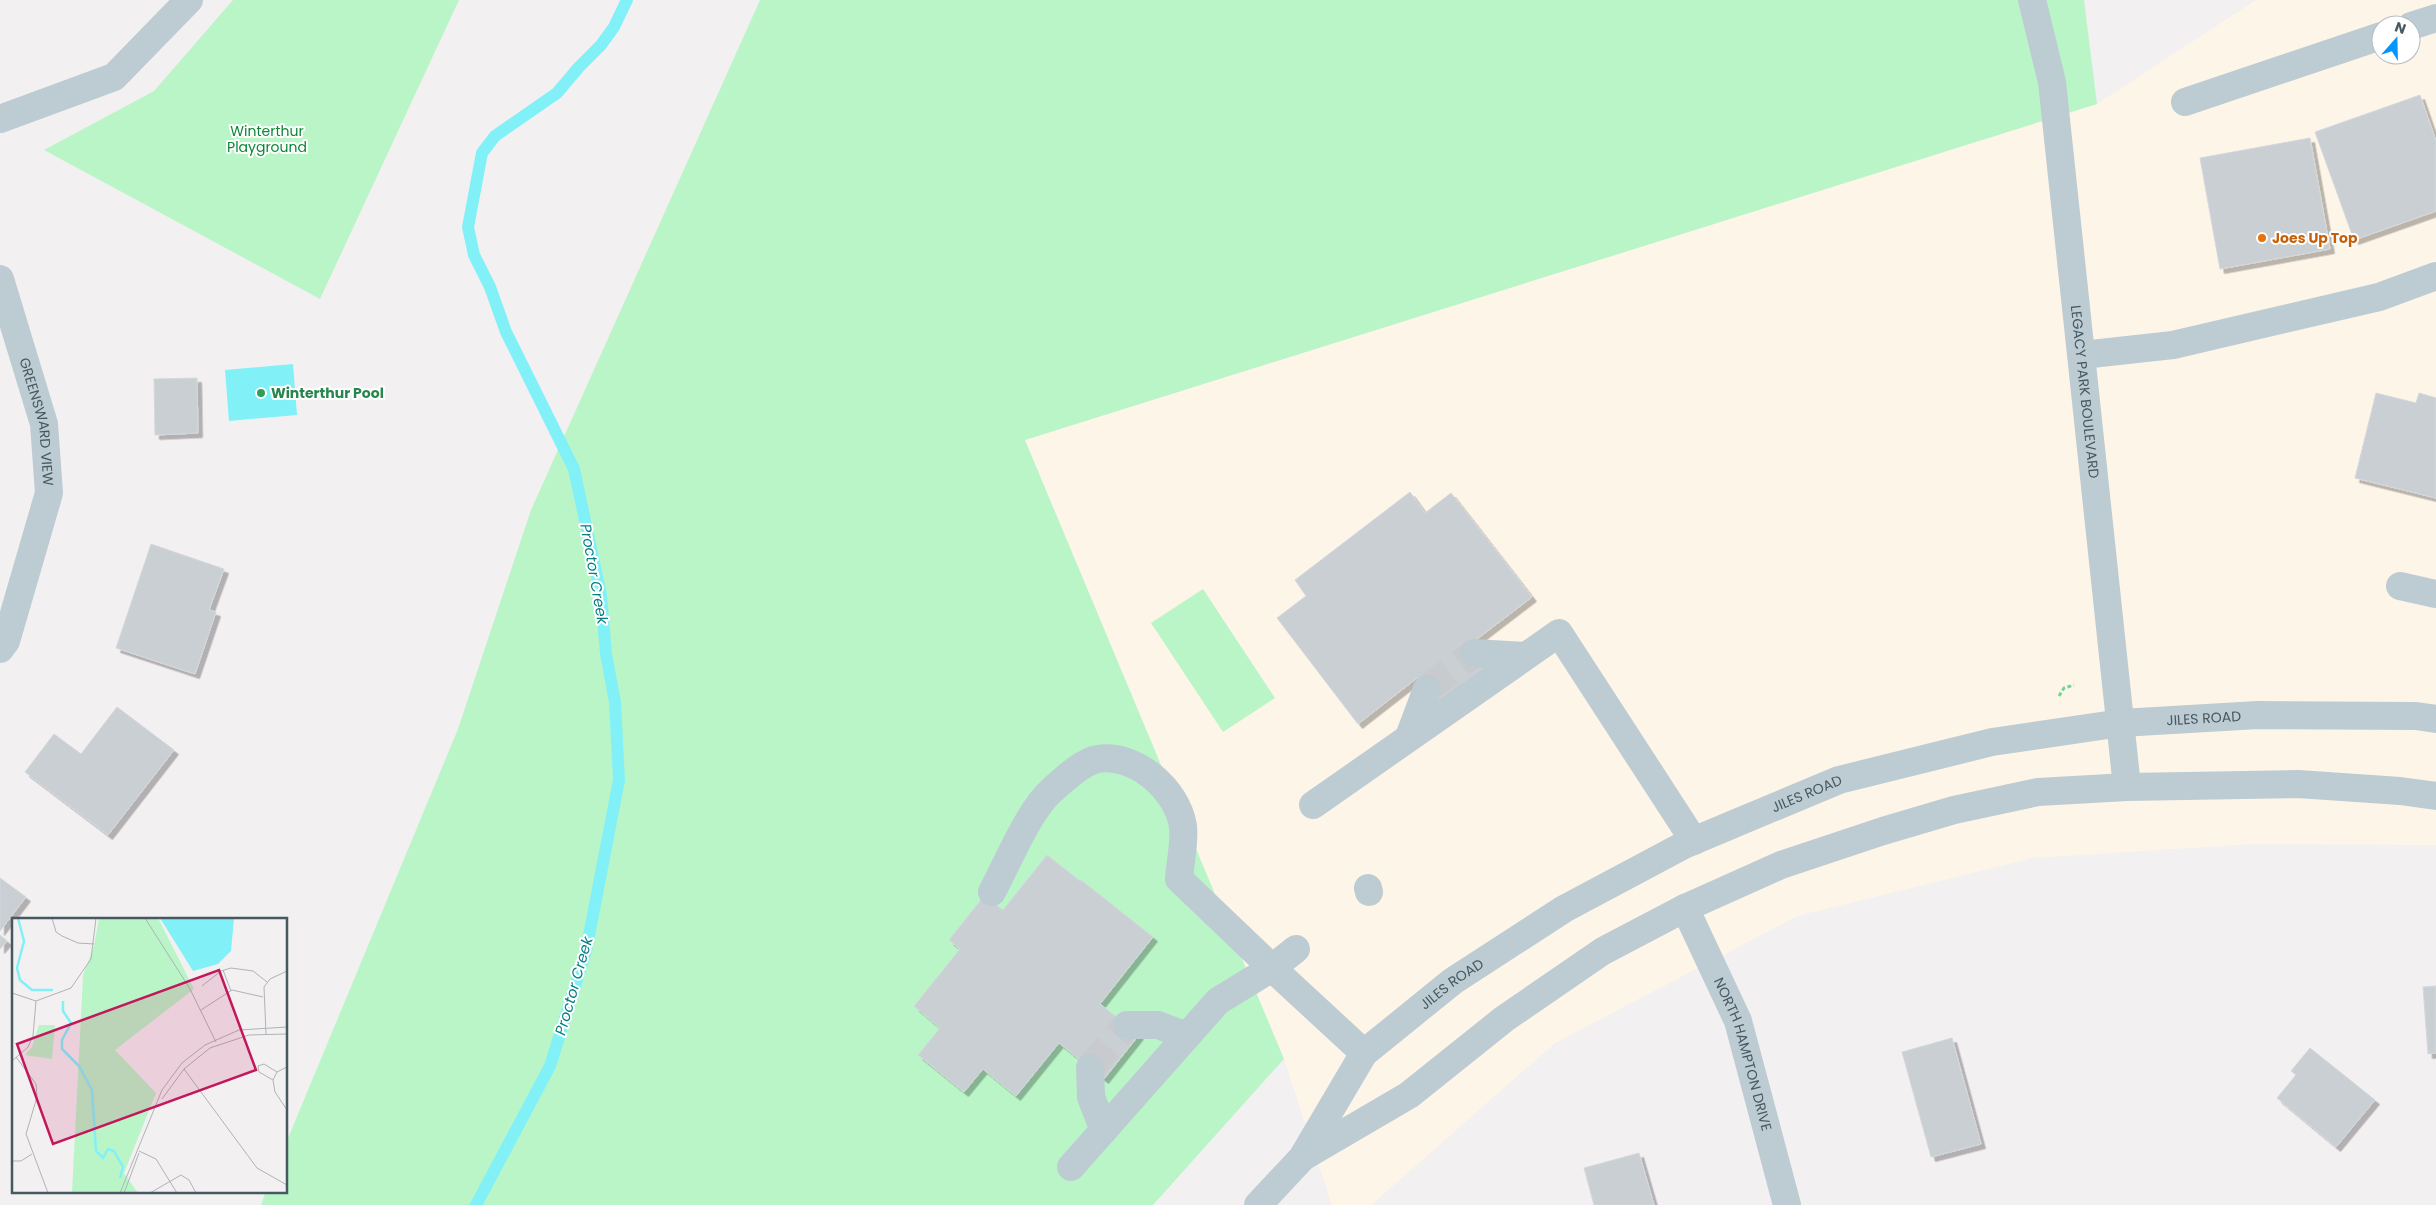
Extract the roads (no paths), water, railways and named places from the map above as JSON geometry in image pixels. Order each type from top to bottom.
[{"type":"street","points":[[0,119],[114,77],[189,0]]},
{"type":"street","name":"LEGACY PARK BOULEVARD","points":[[2032,0],[2052,82],[2127,787]]},
{"type":"street","points":[[2421,23],[2436,18]]},
{"type":"street","points":[[2185,102],[2371,39]]},
{"type":"street","points":[[2082,355],[2173,345],[2379,297],[2436,276]]},
{"type":"street","name":"GREENSWARD VIEW","points":[[0,279],[44,424],[49,493],[6,641],[0,649]]},
{"type":"street","points":[[2400,586],[2436,594]]},
{"type":"street","points":[[1313,805],[1560,633],[1694,841]]},
{"type":"street","points":[[1474,653],[1525,656]]},
{"type":"street","points":[[1409,737],[1427,689]]},
{"type":"street","name":"JILES ROAD","points":[[1258,1205],[1302,1158],[1364,1053],[1453,981],[1564,909],[1694,841],[1839,780],[1992,742],[2121,723],[2258,715],[2416,716],[2436,719]]},
{"type":"street","points":[[992,892],[1030,821],[1049,792],[1074,771],[1096,759],[1114,759],[1130,763],[1159,782],[1174,802],[1183,826],[1179,879],[1364,1053]]},
{"type":"street","name":"JILES ROAD","points":[[1302,1158],[1409,1096],[1504,1019],[1603,951],[1684,908],[1781,865],[1954,810],[2038,792],[2127,787],[2298,784],[2400,791],[2436,796]]},
{"type":"street","name":"NORTH HAMPTON DRIVE","points":[[1684,908],[1738,1021],[1787,1205]]},
{"type":"street","points":[[1071,1167],[1218,1001],[1272,968],[1296,949]]},
{"type":"street","points":[[1127,1025],[1158,1025],[1187,1036]]},
{"type":"street","points":[[1090,1068],[1091,1097],[1104,1130]]},
{"type":"water","name":"Winterthur Pool","points":[[293,364],[297,415],[229,421],[225,370]]},
{"type":"waterway","name":"Proctor Creek","points":[[476,1205],[550,1066],[586,951],[619,780],[615,702],[606,654],[601,595],[574,469],[506,332],[490,287],[474,255],[468,227],[482,153],[495,136],[557,93],[601,45],[614,27],[627,0]]},
{"type":"tunnel","points":[[1427,689],[1474,653]]},
{"type":"tunnel","points":[[1090,1068],[1127,1025]]},
{"type":"place","name":"Joes Up Top","points":[[2262,238]]},
{"type":"place","name":"Winterthur Pool","points":[[261,393]]},
{"type":"park label","name":"Winterthur Playground","points":[[267,140]]}]
